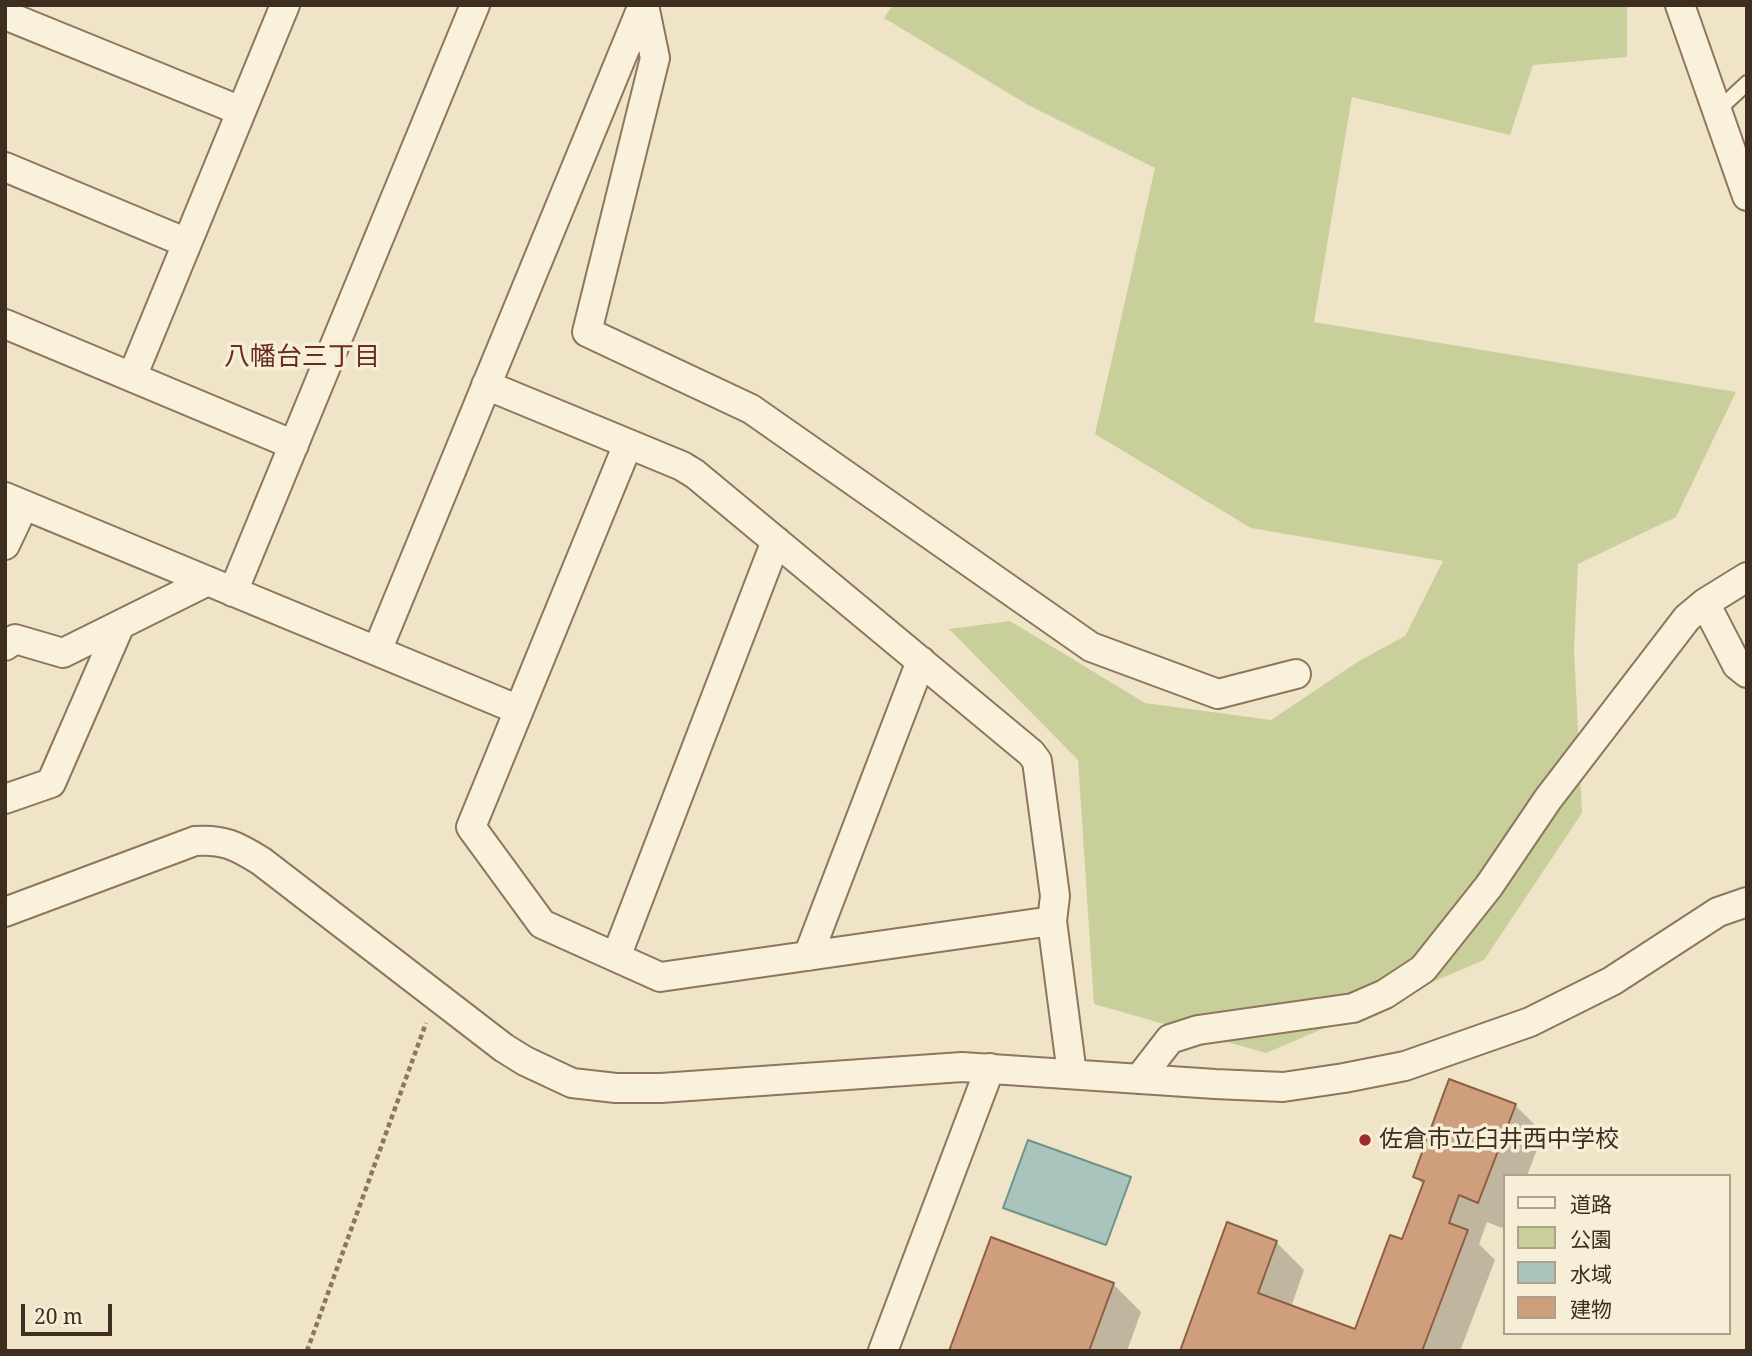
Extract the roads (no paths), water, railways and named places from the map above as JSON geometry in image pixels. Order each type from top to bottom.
[{"type":"street","points":[[132,377],[285,5]]},
{"type":"street","points":[[5,646],[15,639],[63,653],[120,625],[221,586],[294,444],[475,5]]},
{"type":"street","points":[[377,651],[643,5]]},
{"type":"street","points":[[643,5],[655,58],[587,332],[751,409],[1091,647],[1218,694],[1296,674]]},
{"type":"street","points":[[1680,5],[1747,196]]},
{"type":"street","points":[[5,15],[241,111]]},
{"type":"street","points":[[5,167],[187,243]]},
{"type":"street","points":[[5,324],[294,444]]},
{"type":"street","points":[[486,385],[682,466],[695,474],[1031,753],[1037,761],[1055,896],[1052,921],[1072,1074]]},
{"type":"street","points":[[628,444],[471,827],[542,924],[660,977],[1052,921]]},
{"type":"street","points":[[5,545],[14,501],[519,710]]},
{"type":"street","points":[[616,957],[776,541]]},
{"type":"street","points":[[1139,1079],[1170,1039],[1198,1030],[1353,1008],[1385,994],[1423,969],[1489,886],[1556,788],[1687,618],[1705,603],[1747,577]]},
{"type":"street","points":[[1705,603],[1737,665],[1747,673]]},
{"type":"street","points":[[5,799],[51,783],[120,625]]},
{"type":"street","points":[[808,956],[921,661]]},
{"type":"street","points":[[5,912],[180,846],[195,841],[217,839],[239,847],[261,861],[504,1048],[549,1074],[572,1083],[616,1088],[661,1088],[962,1067],[1283,1087],[1405,1066],[1530,1022],[1612,981],[1718,912],[1747,902]]},
{"type":"street","points":[[883,1351],[990,1068]]},
{"type":"lane","points":[[1717,111],[1747,83]]},
{"type":"water","points":[[1028,1140],[1131,1177],[1106,1245],[1003,1208]]},
{"type":"place","name":"佐倉市立臼井西中学校","points":[[1365,1140]]},
{"type":"district","name":"八幡台三丁目","points":[[302,358]]}]
